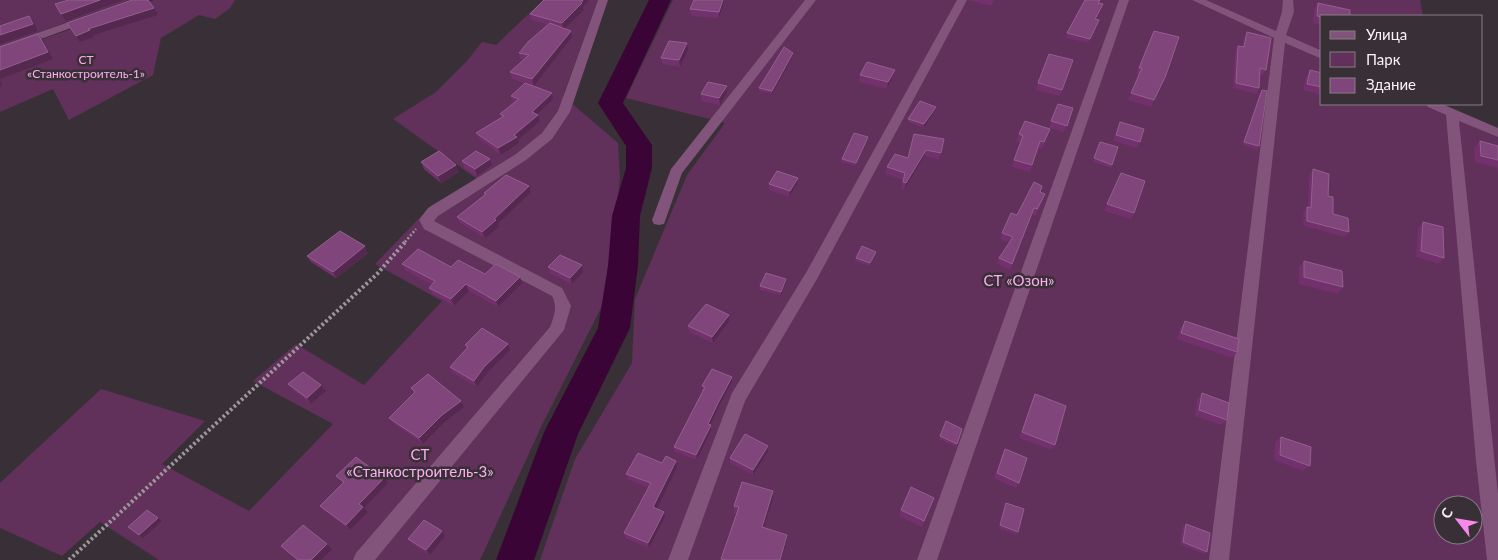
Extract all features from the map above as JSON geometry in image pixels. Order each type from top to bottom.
[{"type":"street","points":[[363,560],[556,330],[563,311],[563,300],[557,292],[429,226],[426,220],[432,212],[521,157],[548,136],[564,112],[602,0]]},
{"type":"street","points":[[659,220],[676,172],[811,0]]},
{"type":"street","points":[[678,560],[738,398],[812,275],[962,0]]},
{"type":"street","points":[[927,560],[1124,0]]},
{"type":"street","points":[[1197,0],[1320,54]]},
{"type":"street","points":[[1219,560],[1280,36],[1288,12],[1288,0]]},
{"type":"street","points":[[0,50],[93,16]]},
{"type":"street","points":[[1434,105],[1498,133]]},
{"type":"street","points":[[1452,113],[1491,463],[1497,560]]},
{"type":"path","points":[[70,560],[377,274],[406,239],[426,220]]},
{"type":"green space","name":"СТ «Станкостроитель-1»","points":[[0,0],[130,0],[0,46]]},
{"type":"green space","name":"СТ «Станкостроитель-1»","points":[[154,0],[235,0],[230,8],[215,19],[199,15],[161,38],[153,75],[69,120],[53,89],[0,112],[0,54]]},
{"type":"green space","name":"СТ «Станкостроитель-3»","points":[[543,0],[598,0],[563,96],[618,143],[620,178],[606,298],[542,425],[480,560],[159,560],[100,522],[62,556],[0,528],[0,483],[101,389],[205,421],[162,464],[249,511],[333,424],[253,381],[296,344],[364,385],[442,301],[375,264],[432,205],[477,179],[393,119],[436,92],[466,62],[482,42],[496,45]]},
{"type":"green space","name":"СТ «Озон»","points":[[673,0],[1420,0],[1423,15],[1320,15],[1320,105],[1438,105],[1439,112],[1498,137],[1498,560],[540,560],[575,459],[632,363],[635,299],[687,175],[725,123],[626,98]]},
{"type":"building","points":[[69,0],[100,0],[61,14],[55,4]]},
{"type":"building","points":[[132,0],[148,0],[154,8],[88,29],[90,30],[76,36],[67,23]]},
{"type":"building","points":[[544,0],[583,0],[562,23],[530,14]]},
{"type":"building","points":[[694,0],[723,0],[719,12],[690,9]]},
{"type":"building","points":[[1085,0],[1100,0],[1098,3],[1103,4],[1095,19],[1099,20],[1090,39],[1067,33]]},
{"type":"building","points":[[1318,3],[1350,10],[1350,15],[1317,16]]},
{"type":"building","points":[[29,16],[33,24],[0,35],[0,26]]},
{"type":"building","points":[[550,23],[571,31],[532,79],[510,72],[529,55],[519,53],[528,42]]},
{"type":"building","points":[[1154,31],[1179,37],[1166,75],[1154,100],[1131,93],[1142,68],[1139,68]]},
{"type":"building","points":[[1247,32],[1271,38],[1266,70],[1260,68],[1259,88],[1236,83],[1238,46],[1244,47]]},
{"type":"building","points":[[38,34],[48,52],[0,70],[0,47]]},
{"type":"building","points":[[669,41],[687,43],[679,60],[661,58]]},
{"type":"building","points":[[784,47],[793,53],[772,91],[759,88]]},
{"type":"building","points":[[1049,54],[1073,60],[1062,90],[1038,83]]},
{"type":"building","points":[[867,62],[895,70],[888,82],[860,75]]},
{"type":"building","points":[[1310,70],[1320,72],[1320,87],[1307,84]]},
{"type":"building","points":[[708,82],[727,86],[719,98],[701,94]]},
{"type":"building","points":[[525,83],[552,93],[532,112],[538,115],[514,135],[517,137],[498,148],[476,133],[504,116],[500,114],[519,99],[511,96]]},
{"type":"building","points":[[1262,90],[1267,91],[1259,146],[1244,142]]},
{"type":"building","points":[[920,101],[936,107],[924,124],[908,119]]},
{"type":"building","points":[[1058,104],[1073,108],[1067,126],[1051,121]]},
{"type":"building","points":[[1025,121],[1050,129],[1044,142],[1040,141],[1032,165],[1014,160],[1023,136],[1019,134]]},
{"type":"building","points":[[1120,122],[1144,129],[1140,142],[1116,135]]},
{"type":"building","points":[[854,133],[868,137],[856,163],[842,159]]},
{"type":"building","points":[[914,134],[944,139],[941,153],[926,150],[906,183],[903,182],[905,173],[887,167],[895,154],[908,158]]},
{"type":"building","points":[[1480,141],[1498,146],[1498,160],[1481,156]]},
{"type":"building","points":[[1100,142],[1118,147],[1112,165],[1094,158]]},
{"type":"building","points":[[439,151],[456,165],[438,176],[421,162]]},
{"type":"building","points":[[476,151],[490,159],[475,169],[462,161]]},
{"type":"building","points":[[1313,169],[1329,174],[1328,196],[1333,197],[1333,214],[1348,218],[1349,232],[1307,221],[1307,207],[1311,208]]},
{"type":"building","points":[[777,171],[798,178],[790,191],[769,184]]},
{"type":"building","points":[[1121,173],[1145,181],[1134,213],[1107,204]]},
{"type":"building","points":[[506,175],[529,186],[482,232],[457,217],[486,194],[484,193]]},
{"type":"building","points":[[1034,182],[1042,186],[1040,192],[1045,194],[1037,209],[1034,208],[1012,264],[999,258],[1013,237],[1002,233],[1011,213],[1017,215]]},
{"type":"building","points":[[1423,222],[1443,227],[1444,258],[1421,251]]},
{"type":"building","points":[[340,231],[365,246],[333,272],[307,256]]},
{"type":"building","points":[[862,246],[876,252],[870,263],[856,258]]},
{"type":"building","points":[[418,249],[451,267],[458,260],[485,274],[496,264],[520,277],[496,301],[466,284],[451,299],[429,288],[435,281],[402,264]]},
{"type":"building","points":[[560,255],[582,265],[570,278],[548,267]]},
{"type":"building","points":[[1304,261],[1342,271],[1343,287],[1304,277]]},
{"type":"building","points":[[766,273],[786,279],[781,292],[760,286]]},
{"type":"building","points":[[706,304],[729,315],[712,337],[688,326]]},
{"type":"building","points":[[1185,321],[1239,339],[1237,352],[1181,333]]},
{"type":"building","points":[[482,328],[508,344],[484,367],[474,381],[450,367],[468,347],[465,345]]},
{"type":"building","points":[[712,369],[732,377],[708,424],[711,425],[696,455],[674,447],[705,387],[702,386]]},
{"type":"building","points":[[303,372],[321,385],[307,398],[288,384]]},
{"type":"building","points":[[428,374],[461,401],[442,415],[419,438],[389,418],[415,392],[411,388]]},
{"type":"building","points":[[1202,393],[1229,403],[1227,420],[1199,410]]},
{"type":"building","points":[[1035,394],[1066,406],[1055,445],[1022,432]]},
{"type":"building","points":[[946,421],[962,429],[957,444],[940,436]]},
{"type":"building","points":[[745,434],[768,446],[753,470],[730,458]]},
{"type":"building","points":[[1281,437],[1311,447],[1310,466],[1280,455]]},
{"type":"building","points":[[1005,449],[1027,458],[1019,483],[997,473]]},
{"type":"building","points":[[638,453],[662,463],[666,456],[676,461],[653,507],[664,512],[648,543],[624,533],[651,483],[626,474]]},
{"type":"building","points":[[356,457],[384,478],[359,504],[363,507],[346,525],[320,506],[344,482],[336,476]]},
{"type":"building","points":[[742,482],[773,491],[762,527],[787,535],[780,560],[721,559],[739,507],[734,506]]},
{"type":"building","points":[[911,487],[934,498],[924,521],[901,510]]},
{"type":"building","points":[[1006,503],[1024,509],[1018,532],[1000,525]]},
{"type":"building","points":[[147,510],[158,518],[139,535],[128,527]]},
{"type":"building","points":[[424,520],[442,531],[426,550],[408,539]]},
{"type":"building","points":[[1186,524],[1210,533],[1207,552],[1183,542]]},
{"type":"building","points":[[303,525],[327,544],[311,560],[298,560],[281,546]]},
{"type":"waterway","points":[[515,560],[561,432],[614,328],[623,266],[626,216],[639,168],[639,145],[610,103],[660,0]]}]
